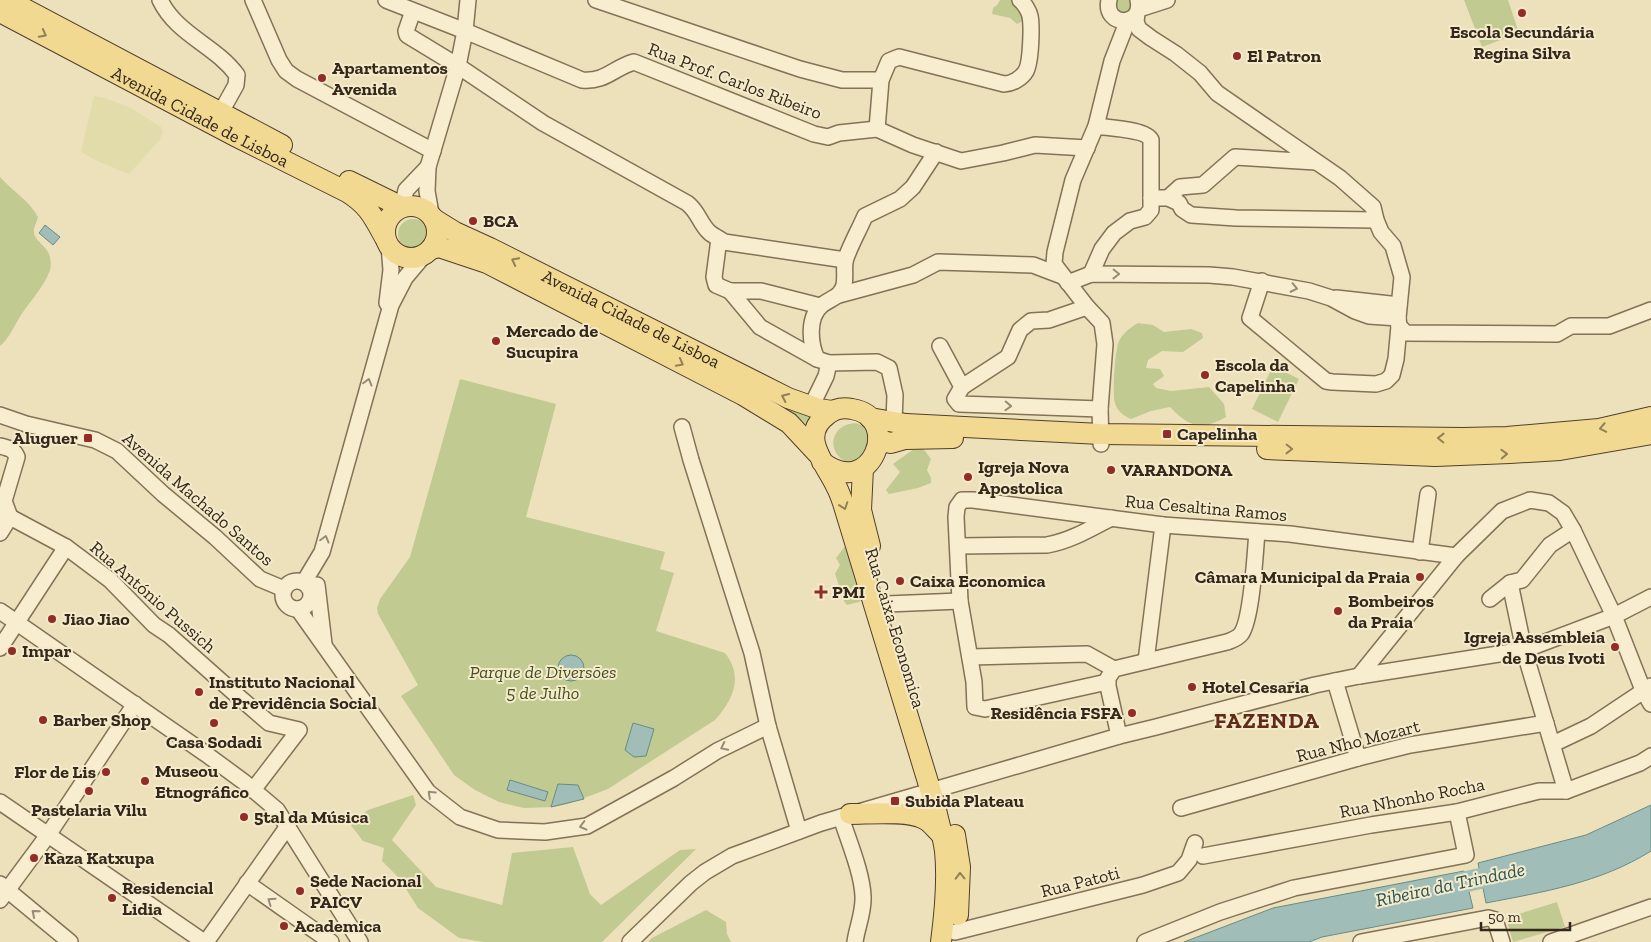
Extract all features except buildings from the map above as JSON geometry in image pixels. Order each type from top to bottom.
[{"type":"main road","name":"Avenida Cidade de Lisboa","points":[[8,0],[402,207]]},
{"type":"main road","name":"Avenida Cidade de Lisboa","points":[[0,12],[234,136],[347,192],[366,206],[387,241]]},
{"type":"main road","points":[[412,205],[422,208],[432,216],[437,229],[436,239],[428,251],[418,257],[401,256],[394,252],[387,241],[385,230],[390,216],[402,207],[412,205]]},
{"type":"main road","name":"Avenida Cidade de Lisboa","points":[[432,216],[455,232],[499,252],[788,398],[811,407],[832,412]]},
{"type":"main road","name":"Avenida Cidade de Lisboa","points":[[428,251],[439,247],[487,263],[743,395],[789,423],[820,458]]},
{"type":"main road","points":[[820,458],[831,469],[842,472],[853,472],[863,468],[873,459],[878,440],[878,432],[870,418],[863,412],[848,408],[832,412],[824,417],[818,425],[814,444],[820,458],[836,485],[843,503],[958,846],[960,867],[959,904],[950,939]]},
{"type":"main road","points":[[870,418],[894,422],[1101,439],[1435,456],[1510,454],[1560,450],[1651,421]]},
{"type":"main road","points":[[878,440],[891,443],[905,439],[1101,439]]},
{"type":"main road","name":"Rua Caixa Economica","points":[[863,468],[860,510],[937,788]]},
{"type":"main road","points":[[937,788],[945,852],[950,939]]},
{"type":"main road","points":[[845,816],[917,815],[927,820],[942,835]]},
{"type":"street","points":[[160,0],[178,25],[224,59],[237,75],[236,85],[222,112]]},
{"type":"street","points":[[253,0],[279,60],[286,71],[306,84],[433,151]]},
{"type":"street","name":"Rua Prof. Carlos Ribeiro","points":[[386,0],[465,30],[582,80],[600,80],[626,64],[634,62],[814,134],[828,137],[839,133],[876,129],[913,145],[961,161],[1003,154],[1034,145],[1087,148]]},
{"type":"street","points":[[432,216],[428,201],[428,167],[458,66],[465,30],[468,0]]},
{"type":"street","points":[[596,0],[800,69],[842,80],[880,80]]},
{"type":"street","points":[[876,129],[880,80],[889,61],[899,58],[1004,84],[1011,84],[1026,71],[1031,48],[1030,15],[1020,0]]},
{"type":"street","points":[[1096,0],[1131,12],[1139,29],[1200,73],[1217,93],[1340,178],[1373,207],[1381,232],[1393,246],[1402,276],[1396,359],[1392,375],[1386,381],[1376,384],[1326,381],[1250,318],[1262,281]]},
{"type":"street","points":[[1109,0],[1108,9],[1131,12],[1167,0]]},
{"type":"street","points":[[413,11],[406,31],[407,35],[458,66],[543,123],[687,203],[696,210],[700,221],[710,233],[724,242],[845,260]]},
{"type":"street","points":[[1101,439],[1100,409],[1105,344],[1102,323],[1087,307],[1054,264],[1055,252],[1073,180],[1096,126],[1112,61],[1131,12]]},
{"type":"street","points":[[1091,274],[1102,249],[1114,233],[1130,222],[1145,216],[1151,210],[1151,140],[1149,136],[1142,133],[1096,126]]},
{"type":"street","points":[[839,295],[844,286],[845,260],[865,216],[900,199],[913,187],[936,152]]},
{"type":"street","points":[[1168,198],[1180,186],[1203,185],[1235,157],[1316,162]]},
{"type":"street","points":[[402,207],[406,190],[428,167]]},
{"type":"street","points":[[1151,198],[1168,198],[1179,203],[1182,209],[1191,215],[1236,218],[1376,220]]},
{"type":"street","points":[[719,239],[714,277],[716,285],[730,291],[762,291],[820,306]]},
{"type":"street","points":[[383,328],[391,283],[391,256],[387,241]]},
{"type":"street","points":[[304,582],[322,552],[383,328],[391,305],[405,278],[428,251]]},
{"type":"street","points":[[811,407],[826,376],[823,361],[812,349],[813,318],[820,306],[839,295],[913,274],[938,262],[1033,265],[1065,279],[1091,274],[1209,275],[1262,281],[1331,298],[1368,316],[1398,316]]},
{"type":"street","points":[[730,291],[760,327],[823,361],[878,362],[884,364],[889,368],[894,395],[894,422]]},
{"type":"street","points":[[1087,307],[1049,320],[1031,321],[1020,330],[1008,358],[962,387],[955,399],[959,404],[1100,409]]},
{"type":"street","points":[[1398,316],[1406,333],[1557,334],[1571,326],[1609,326],[1651,310]]},
{"type":"street","points":[[940,346],[962,387]]},
{"type":"street","name":"Avenida Machado Santos","points":[[0,415],[26,424],[95,440],[117,451],[163,494],[215,537],[260,578],[284,589]]},
{"type":"street","points":[[682,427],[752,653],[768,726],[799,830]]},
{"type":"street","points":[[0,446],[11,449],[17,457],[4,501],[5,516],[0,533]]},
{"type":"street","points":[[1420,552],[1428,494]]},
{"type":"street","name":"Rua Cesaltina Ramos","points":[[958,546],[956,532],[957,507],[962,500],[972,500],[1163,525],[1315,537],[1456,556]]},
{"type":"street","points":[[1359,676],[1456,556],[1502,511],[1530,500],[1549,503],[1563,514],[1573,530],[1647,688],[1651,704]]},
{"type":"street","points":[[0,648],[66,547],[5,516]]},
{"type":"street","points":[[1111,518],[1059,543],[958,546],[960,601],[974,682],[975,707],[984,709],[1111,676],[1146,661],[1227,642],[1240,635],[1245,626],[1249,606],[1257,532]]},
{"type":"street","points":[[1146,661],[1163,525]]},
{"type":"street","points":[[1490,599],[1510,583],[1522,580],[1550,545],[1573,530]]},
{"type":"street","name":"Rua António Pussich","points":[[66,547],[110,580],[154,625],[169,635],[269,722],[299,730],[290,745],[253,790]]},
{"type":"street","points":[[316,562],[324,646]]},
{"type":"street","points":[[292,581],[304,582],[310,590],[310,599],[304,607],[298,609],[291,608],[285,602],[284,589],[292,581]]},
{"type":"street","points":[[1510,583],[1524,650],[1566,792]]},
{"type":"street","points":[[630,942],[664,908],[705,872],[732,856],[799,830],[1119,736],[1335,681],[1524,650],[1614,616],[1651,597]]},
{"type":"street","points":[[887,604],[960,601]]},
{"type":"street","points":[[298,609],[428,792],[460,817],[498,830],[545,832],[587,826],[674,778],[717,751],[768,726]]},
{"type":"street","points":[[0,611],[221,765],[277,810],[360,942]]},
{"type":"street","points":[[970,656],[1087,654],[1111,676],[1119,736]]},
{"type":"street","points":[[1335,681],[1358,758]]},
{"type":"street","points":[[1553,744],[1591,726],[1647,688]]},
{"type":"street","points":[[70,942],[3,892],[48,835],[134,704]]},
{"type":"street","name":"Rua Nho Mozart","points":[[1181,808],[1410,745],[1546,723]]},
{"type":"street","name":"Rua Nhonho Rocha","points":[[1199,849],[1317,834],[1457,812],[1539,791],[1566,792],[1640,763],[1651,756]]},
{"type":"street","points":[[0,802],[205,942],[288,826]]},
{"type":"street","points":[[1145,942],[1220,912],[1294,888],[1466,855],[1457,812]]},
{"type":"street","points":[[845,816],[863,896],[855,942]]},
{"type":"street","name":"Rua Patoti","points":[[950,939],[1143,885],[1178,872],[1199,849]]},
{"type":"street","points":[[246,883],[326,941]]},
{"type":"street","points":[[1551,942],[1651,907]]},
{"type":"street","points":[[1361,942],[1488,918],[1495,920],[1502,942]]},
{"type":"shaded area","points":[[94,96],[131,108],[161,127],[163,132],[159,141],[129,174],[99,162],[81,152]]},
{"type":"green space","points":[[1000,0],[1018,2],[1026,15],[1023,21],[1017,24],[1010,18],[992,14],[993,8]]},
{"type":"green space","points":[[1115,0],[1132,0],[1133,3],[1128,14],[1117,12]]},
{"type":"green space","points":[[1464,0],[1508,0],[1519,33],[1482,47]]},
{"type":"green space","points":[[0,177],[30,206],[38,217],[34,233],[47,250],[51,264],[44,282],[9,336],[0,346]]},
{"type":"green space","points":[[413,219],[419,220],[427,228],[427,240],[419,248],[413,249],[407,248],[399,240],[398,234],[399,228],[407,220]]},
{"type":"green space","points":[[1138,323],[1153,325],[1164,332],[1191,329],[1202,333],[1203,338],[1183,352],[1162,351],[1148,360],[1146,368],[1160,369],[1164,376],[1153,384],[1156,388],[1171,391],[1209,387],[1224,404],[1226,417],[1209,424],[1196,425],[1183,419],[1170,407],[1151,411],[1131,419],[1119,411],[1114,398],[1115,362],[1118,345],[1125,333]]},
{"type":"green space","points":[[1273,366],[1299,379],[1278,422],[1252,409]]},
{"type":"green space","name":"Parque de Diversões 5 de Julho","points":[[460,379],[556,404],[526,517],[665,552],[660,569],[674,573],[656,631],[725,653],[734,671],[734,688],[731,696],[715,720],[608,789],[568,804],[553,807],[524,808],[499,802],[475,790],[454,775],[401,696],[418,685],[378,614],[377,608],[380,599],[410,557]]},
{"type":"green space","points":[[779,403],[820,417],[813,429]]},
{"type":"green space","points":[[855,423],[861,425],[871,434],[866,458],[848,463],[836,452],[834,440],[840,429]]},
{"type":"green space","points":[[918,446],[931,459],[927,470],[931,483],[918,488],[889,494],[886,490],[900,472],[893,464]]},
{"type":"green space","points":[[846,545],[866,596],[859,602],[847,605],[842,598],[835,574],[840,565],[836,558]]},
{"type":"green space","points":[[413,795],[416,805],[392,840],[436,887],[502,905],[512,853],[573,847],[590,894],[601,905],[680,850],[696,849],[602,942],[484,942],[459,938],[418,908],[399,878],[382,861],[384,848],[363,841],[350,824],[368,810]]},
{"type":"green space","points":[[1557,902],[1565,927],[1513,942],[1506,918]]},
{"type":"green space","points":[[706,910],[726,922],[727,934],[731,942],[648,942],[652,938]]},
{"type":"water","points":[[45,225],[60,237],[53,245],[39,233]]},
{"type":"water","points":[[571,655],[580,659],[584,668],[580,677],[571,681],[562,677],[558,668],[562,659]]},
{"type":"water","points":[[633,723],[654,729],[646,756],[634,757],[625,750]]},
{"type":"water","points":[[510,780],[548,792],[545,801],[507,790]]},
{"type":"water","points":[[558,784],[578,785],[584,799],[551,807]]},
{"type":"water","points":[[1651,805],[1651,851],[1632,862],[1591,879],[1550,890],[1486,903],[1478,863],[1586,835]]},
{"type":"water","points":[[1464,871],[1473,908],[1322,937],[1309,942],[1184,942],[1273,908]]},
{"type":"waterway","name":"Ribeira da Trindade","points":[[1438,888],[1509,872]]},
{"type":"place","name":"Escola Secundária Regina Silva","points":[[1522,13]]},
{"type":"place","name":"El Patron","points":[[1237,56]]},
{"type":"place","name":"Apartamentos Avenida","points":[[322,78]]},
{"type":"place","name":"BCA","points":[[473,221]]},
{"type":"place","name":"Mercado de Sucupira","points":[[496,341]]},
{"type":"place","name":"Escola da Capelinha","points":[[1205,375]]},
{"type":"place","name":"Capelinha","points":[[1167,434]]},
{"type":"place","name":"Aluguer","points":[[88,438]]},
{"type":"place","name":"VARANDONA","points":[[1111,470]]},
{"type":"place","name":"Igreja Nova Apostolica","points":[[968,477]]},
{"type":"place","name":"Câmara Municipal da Praia","points":[[1420,577]]},
{"type":"place","name":"Caixa Economica","points":[[900,581]]},
{"type":"place","name":"PMI","points":[[821,592]]},
{"type":"place","name":"Bombeiros da Praia","points":[[1338,611]]},
{"type":"place","name":"Jiao Jiao","points":[[52,619]]},
{"type":"place","name":"Igreja Assembleia de Deus Ivoti","points":[[1615,647]]},
{"type":"place","name":"Impar","points":[[12,651]]},
{"type":"place","name":"Hotel Cesaria","points":[[1192,687]]},
{"type":"place","name":"Instituto Nacional de Previdência Social","points":[[199,692]]},
{"type":"place","name":"Residência FSFA","points":[[1132,713]]},
{"type":"place","name":"Barber Shop","points":[[43,720]]},
{"type":"place","name":"Casa Sodadi","points":[[214,723]]},
{"type":"place","name":"Flor de Lis","points":[[106,772]]},
{"type":"place","name":"Museou Etnográfico","points":[[145,781]]},
{"type":"place","name":"Pastelaria Vilu","points":[[89,791]]},
{"type":"place","name":"Subida Plateau","points":[[895,801]]},
{"type":"place","name":"5tal da Música","points":[[244,817]]},
{"type":"place","name":"Kaza Katxupa","points":[[34,858]]},
{"type":"place","name":"Sede Nacional PAICV","points":[[300,891]]},
{"type":"place","name":"Residencial Lidia","points":[[112,898]]},
{"type":"place","name":"Academica","points":[[284,926]]},
{"type":"district","name":"FAZENDA","points":[[1267,720]]}]
